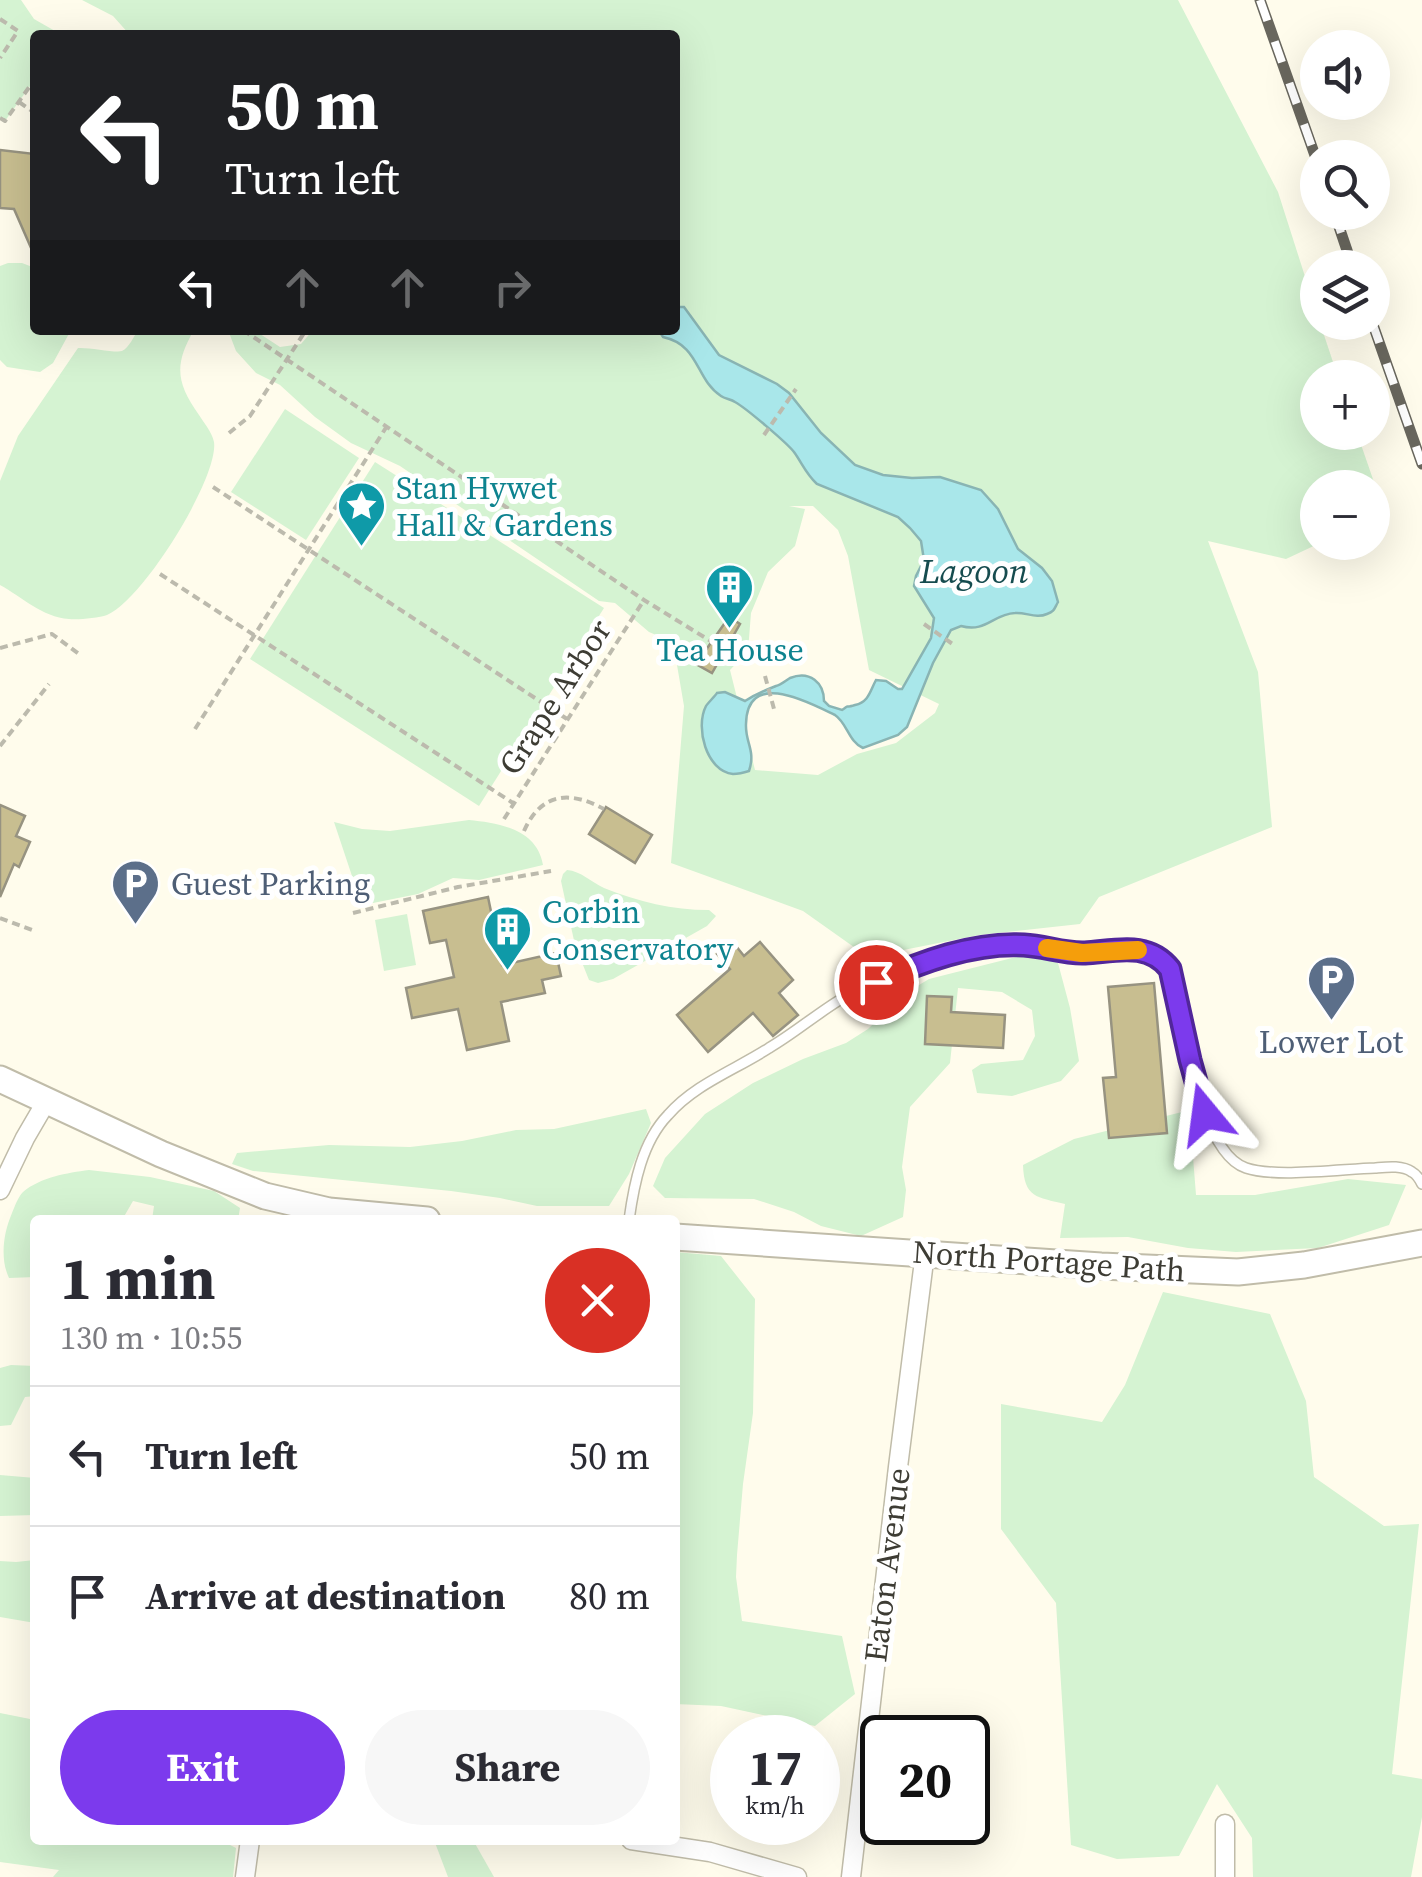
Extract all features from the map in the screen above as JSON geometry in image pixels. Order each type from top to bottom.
[{"type":"main road","points":[[0,1079],[218,1178],[328,1215]]},
{"type":"main road","name":"North Portage Path","points":[[680,1237],[1238,1272],[1304,1265],[1422,1244]]},
{"type":"street","points":[[0,1190],[46,1102]]},
{"type":"street","name":"Eaton Avenue","points":[[851,1877],[925,1254]]},
{"type":"street","points":[[1225,1824],[1225,1877]]},
{"type":"street","points":[[246,1877],[249,1845]]},
{"type":"street","points":[[664,1845],[710,1852],[798,1877]]},
{"type":"lane","points":[[629,1215],[633,1190],[653,1135],[685,1099],[767,1050],[839,1000],[922,963],[996,946],[1022,945],[1082,953],[1137,950],[1162,959],[1175,985],[1205,1114],[1222,1147],[1245,1168],[1300,1171],[1395,1167],[1412,1172],[1422,1184]]},
{"type":"path","points":[[0,19],[18,31],[0,58]]},
{"type":"path","points":[[0,118],[5,121],[30,86]]},
{"type":"path","points":[[19,102],[30,110]]},
{"type":"path","points":[[251,335],[644,600],[718,645]]},
{"type":"path","points":[[229,433],[250,416],[303,335]]},
{"type":"path","points":[[764,435],[796,389]]},
{"type":"path","points":[[195,729],[386,426]]},
{"type":"path","points":[[212,487],[567,718]]},
{"type":"path","points":[[160,574],[514,804]]},
{"type":"path","name":"Grape Arbor","points":[[504,819],[644,600]]},
{"type":"path","points":[[924,624],[954,645]]},
{"type":"path","points":[[0,648],[52,634],[80,654]]},
{"type":"path","points":[[765,676],[774,709]]},
{"type":"path","points":[[0,746],[50,684]]},
{"type":"path","points":[[524,831],[534,813],[555,799],[581,800],[604,809]]},
{"type":"path","points":[[353,914],[458,887],[551,871]]},
{"type":"path","points":[[0,918],[32,930]]},
{"type":"green space","points":[[0,0],[21,0],[34,19],[53,30],[30,30],[30,86],[5,121],[0,118]]},
{"type":"green space","points":[[82,0],[1178,0],[1278,192],[1300,261],[1300,340],[1326,340],[1332,360],[1300,360],[1300,450],[1363,450],[1370,470],[1300,470],[1300,552],[1286,559],[1208,541],[1258,672],[1272,827],[1099,897],[1080,924],[979,935],[868,957],[803,911],[671,863],[684,706],[677,665],[684,647],[649,632],[615,603],[599,601],[400,466],[351,443],[280,385],[256,373],[236,351],[230,335],[262,335],[280,347],[301,344],[309,335],[680,335],[680,30],[126,30],[113,16]],"holes":[[[789,506],[813,506],[838,530],[848,556],[869,670],[939,704],[935,713],[896,743],[857,754],[818,775],[755,770],[730,670],[748,651],[751,613],[768,572],[795,546],[805,509]]]},
{"type":"green space","points":[[22,263],[30,266],[30,335],[68,335],[53,363],[40,372],[7,367],[0,360],[0,266]]},
{"type":"green space","points":[[135,335],[192,335],[180,373],[191,404],[213,438],[212,459],[192,509],[175,537],[158,564],[122,605],[107,615],[59,617],[41,611],[0,585],[0,481],[18,436],[78,348],[122,351]]},
{"type":"green space","points":[[285,409],[359,458],[306,540],[231,492]]},
{"type":"green space","points":[[375,462],[604,608],[479,806],[250,659]]},
{"type":"green space","points":[[469,820],[504,826],[525,836],[533,843],[543,865],[479,880],[453,878],[418,894],[373,903],[364,900],[355,885],[334,822],[390,831]]},
{"type":"green space","points":[[567,870],[630,897],[669,907],[709,910],[716,916],[707,926],[613,979],[598,983],[589,980],[575,945],[561,881]]},
{"type":"green space","points":[[407,914],[416,965],[384,971],[375,920]]},
{"type":"green space","points":[[1032,953],[1058,963],[1079,1061],[1061,1081],[1012,1096],[977,1093],[972,1070],[981,1064],[1023,1060],[1035,1036],[1032,1010],[1002,992],[958,988],[950,1063],[910,1107],[902,1167],[906,1190],[903,1217],[861,1236],[821,1226],[754,1199],[665,1198],[653,1186],[665,1158],[705,1114],[753,1083],[846,1043],[868,1029],[904,994],[929,979]]},
{"type":"green space","points":[[646,1109],[651,1123],[629,1174],[609,1206],[537,1206],[451,1191],[253,1171],[232,1164],[237,1153],[329,1145],[410,1147],[516,1130],[554,1129]]},
{"type":"green space","points":[[1190,1110],[1199,1127],[1193,1157],[1196,1195],[1255,1195],[1348,1179],[1406,1185],[1389,1225],[1318,1248],[1236,1252],[1128,1237],[1060,1238],[1065,1204],[1029,1190],[1023,1165],[1074,1139]]},
{"type":"green space","points":[[89,1170],[150,1177],[214,1191],[240,1208],[239,1215],[153,1215],[154,1206],[133,1201],[125,1215],[30,1215],[30,1277],[9,1278],[4,1263],[5,1238],[21,1194],[63,1174]]},
{"type":"green space","points":[[680,1252],[721,1256],[755,1299],[753,1413],[736,1577],[742,1621],[842,1636],[855,1694],[829,1715],[763,1715],[721,1706],[680,1704]]},
{"type":"green space","points":[[1163,1292],[1270,1314],[1306,1401],[1314,1477],[1384,1526],[1419,1524],[1392,1774],[1422,1779],[1422,1817],[1411,1877],[1253,1877],[1252,1838],[1217,1784],[1179,1856],[1117,1859],[1071,1845],[1056,1603],[1001,1529],[1001,1404],[1102,1422],[1125,1385]]},
{"type":"green space","points":[[30,1366],[30,1396],[25,1397],[11,1425],[0,1426],[0,1368]]},
{"type":"green space","points":[[0,1475],[30,1478],[30,1515],[0,1516]]},
{"type":"green space","points":[[0,1561],[30,1561],[30,1622],[0,1617]]},
{"type":"green space","points":[[0,1713],[30,1719],[30,1845],[236,1848],[233,1877],[53,1877],[59,1870],[0,1862]]},
{"type":"green space","points":[[436,1845],[476,1845],[494,1877],[448,1877]]},
{"type":"water","name":"Lagoon","points":[[680,307],[684,307],[719,355],[789,393],[821,433],[855,465],[883,475],[940,477],[981,490],[998,509],[1018,549],[1052,581],[1058,602],[1054,610],[1039,616],[1007,614],[977,627],[951,630],[907,727],[898,735],[863,748],[835,715],[782,694],[757,697],[749,707],[746,724],[749,771],[724,771],[705,747],[702,725],[706,706],[717,693],[725,692],[745,701],[790,678],[804,676],[819,684],[829,706],[842,710],[869,696],[876,680],[902,689],[931,638],[934,618],[914,586],[924,560],[921,541],[910,528],[898,517],[817,484],[783,441],[713,389],[684,347],[663,337],[680,335]]},
{"type":"building","points":[[0,150],[30,153],[30,246],[14,209],[0,208]]},
{"type":"building","points":[[729,617],[740,624],[712,673],[696,664]]},
{"type":"building","points":[[0,805],[25,816],[16,836],[30,842],[19,867],[14,864],[0,897]]},
{"type":"building","points":[[606,807],[652,835],[635,863],[589,834]]},
{"type":"building","name":"Corbin Conservatory","points":[[488,897],[502,965],[556,953],[561,976],[542,980],[545,993],[501,1002],[509,1041],[467,1050],[458,1009],[412,1018],[406,988],[454,977],[446,940],[430,943],[423,911]]},
{"type":"building","points":[[732,941],[744,956],[760,942],[793,980],[779,993],[798,1015],[773,1036],[753,1013],[708,1052],[677,1015],[730,969],[717,954]]},
{"type":"building","points":[[1154,983],[1167,1133],[1109,1138],[1103,1078],[1116,1077],[1108,987]]},
{"type":"building","points":[[927,996],[952,997],[951,1012],[1005,1015],[1003,1048],[925,1044]]},
{"type":"railway","points":[[1260,0],[1310,140]]},
{"type":"railway","points":[[1340,230],[1347,250]]},
{"type":"railway","points":[[1378,340],[1422,464]]},
{"type":"slow traffic","points":[[1047,948],[1082,953],[1138,950]]},
{"type":"place","name":"Stan Hywet Hall & Gardens","points":[[361,548]]},
{"type":"place","name":"Tea House","points":[[730,630]]},
{"type":"place","name":"Guest Parking","points":[[136,926]]},
{"type":"place","name":"Corbin Conservatory","points":[[507,972]]},
{"type":"place","name":"Lower Lot","points":[[1331,1022]]},
{"type":"route","points":[[876,982],[908,968],[996,946],[1022,945],[1082,953],[1150,953],[1170,969],[1205,1114]]}]
